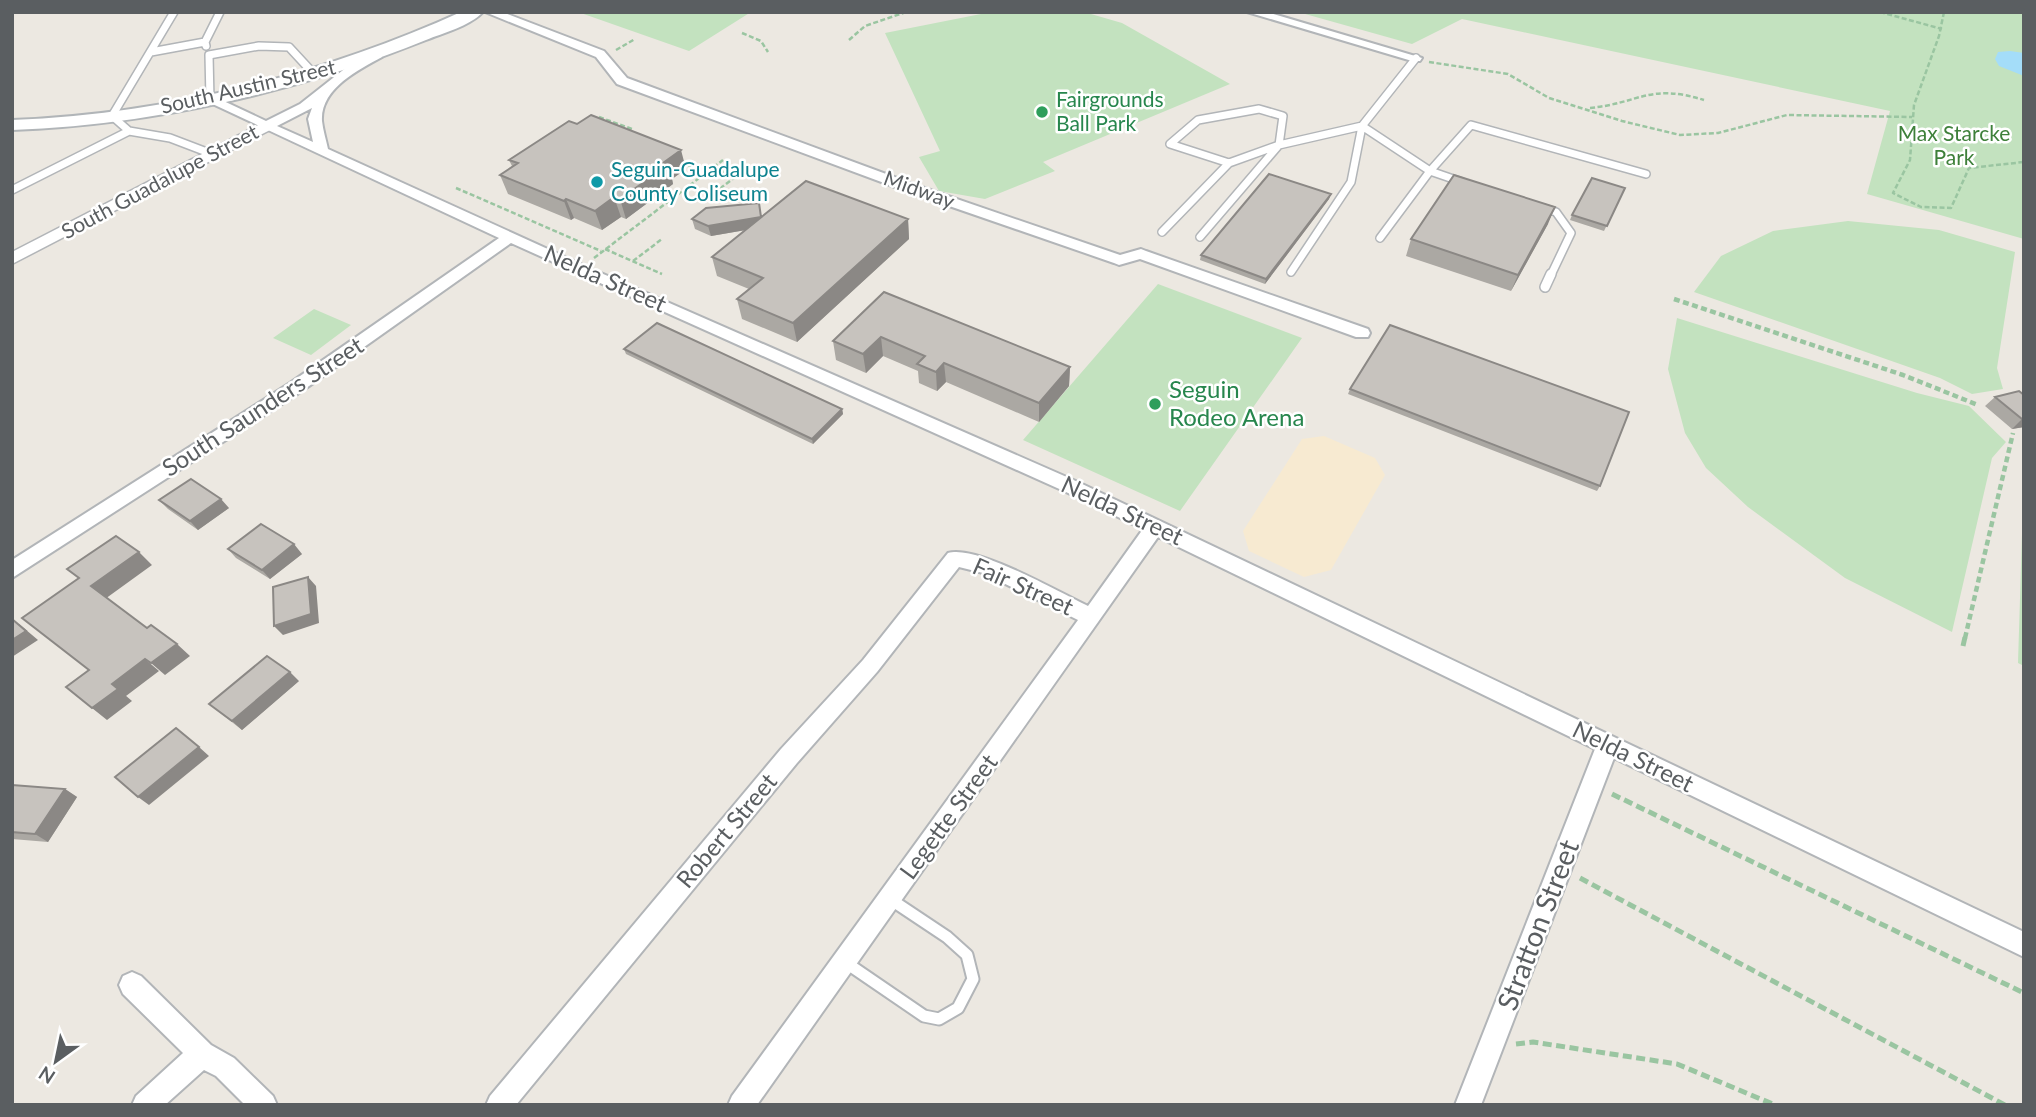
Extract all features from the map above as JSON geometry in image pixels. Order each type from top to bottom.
[{"type":"main road","name":"South Austin Street","points":[[12,125],[112,116],[210,100],[334,69],[378,54],[475,12]]},
{"type":"street","name":"Midway","points":[[491,12],[600,54],[622,81],[908,187],[1119,260],[1141,254],[1362,333]]},
{"type":"street","points":[[1253,12],[1416,58]]},
{"type":"street","points":[[266,126],[323,96],[356,66],[378,54]]},
{"type":"street","name":"South Guadalupe Street","points":[[12,259],[266,126],[334,69]]},
{"type":"street","points":[[321,149],[315,119],[323,96]]},
{"type":"street","name":"Nelda Street","points":[[210,100],[580,269],[802,365],[1155,527],[2024,945]]},
{"type":"street","name":"South Saunders Street","points":[[12,570],[296,387],[510,237]]},
{"type":"street","name":"Legette Street","points":[[741,1105],[1155,527]]},
{"type":"street","name":"Fair Street","points":[[955,558],[988,566],[1090,617]]},
{"type":"street","name":"Robert Street","points":[[499,1105],[789,756],[870,666],[955,558]]},
{"type":"street","name":"Stratton Street","points":[[1468,1105],[1608,745]]},
{"type":"street","points":[[132,985],[202,1054],[225,1067],[264,1105]]},
{"type":"street","points":[[145,1105],[202,1054]]},
{"type":"lane","points":[[174,12],[112,116],[129,131],[170,138],[212,154]]},
{"type":"lane","points":[[210,100],[209,55],[205,42],[220,12]]},
{"type":"lane","points":[[150,52],[205,42]]},
{"type":"lane","points":[[209,55],[259,46],[289,47],[314,74]]},
{"type":"lane","points":[[1291,272],[1351,182],[1362,126],[1416,58]]},
{"type":"lane","points":[[1200,237],[1279,145],[1283,116],[1259,109],[1198,120],[1170,144],[1229,163]]},
{"type":"lane","points":[[1380,238],[1430,171],[1471,125],[1646,174]]},
{"type":"lane","points":[[1162,232],[1229,163],[1279,145],[1362,126],[1430,171],[1468,183]]},
{"type":"lane","points":[[12,190],[129,131]]},
{"type":"lane","points":[[1531,204],[1556,212],[1571,233],[1545,286]]},
{"type":"lane","points":[[845,961],[923,1016],[939,1019],[958,1007],[973,979],[967,955],[947,937],[890,899]]},
{"type":"path","points":[[849,40],[865,26],[905,12]]},
{"type":"path","points":[[1881,13],[1889,12]]},
{"type":"path","points":[[1944,12],[1942,29],[1914,104],[1910,162],[1894,183],[1893,193],[1906,203],[1937,210],[1951,208],[1969,168],[2024,162]]},
{"type":"path","points":[[1881,13],[1942,29]]},
{"type":"path","points":[[742,33],[761,41],[768,52]]},
{"type":"path","points":[[616,50],[635,38]]},
{"type":"path","points":[[1436,64],[1489,68],[1513,75],[1546,97],[1676,135],[1716,134],[1769,117],[1787,115],[1912,117]]},
{"type":"path","points":[[1584,108],[1606,107],[1654,92],[1680,92],[1704,100]]},
{"type":"path","points":[[599,117],[632,129],[624,135]]},
{"type":"path","points":[[580,269],[723,160]]},
{"type":"path","points":[[681,163],[707,173]]},
{"type":"path","points":[[713,168],[736,177]]},
{"type":"path","points":[[715,193],[746,169]]},
{"type":"path","points":[[456,188],[662,274]]},
{"type":"path","points":[[633,261],[662,239]]},
{"type":"path","points":[[1674,299],[1903,375],[1978,405]]},
{"type":"path","points":[[1963,646],[2013,433]]},
{"type":"path","points":[[1592,784],[2024,993]]},
{"type":"path","points":[[1560,868],[2005,1105]]},
{"type":"path","points":[[1489,1048],[1533,1042],[1677,1064],[1775,1105]]},
{"type":"green space","points":[[578,12],[751,12],[689,51]]},
{"type":"green space","name":"Fairgrounds Ball Park","points":[[991,12],[1084,12],[1122,23],[1230,84],[1043,162],[1055,171],[985,199],[939,191],[919,157],[940,151],[885,33]]},
{"type":"green space","name":"Max Starcke Park","points":[[1298,12],[2024,12],[2024,239],[1867,194],[1890,111],[1462,19],[1412,44]]},
{"type":"green space","points":[[1848,221],[1939,230],[2015,252],[1997,368],[2003,389],[1972,394],[1940,378],[1694,292],[1721,256],[1773,231]]},
{"type":"green space","name":"Seguin Rodeo Arena","points":[[1158,284],[1302,338],[1180,511],[1023,440]]},
{"type":"green space","points":[[314,309],[351,325],[311,355],[273,338]]},
{"type":"green space","points":[[1677,318],[1917,393],[1969,406],[2006,442],[1992,458],[1952,632],[1845,578],[1748,507],[1706,468],[1685,433],[1668,369]]},
{"type":"green space","points":[[2024,469],[2024,666],[2018,663]]},
{"type":"sand","points":[[1324,436],[1375,458],[1385,475],[1331,570],[1304,577],[1249,551],[1243,531],[1302,439]]},
{"type":"water","points":[[1998,52],[2024,53],[2024,76],[1999,66],[1995,59]]},
{"type":"building","name":"Seguin-Guadalupe County Coliseum","points":[[591,115],[681,150],[663,163],[668,165],[620,199],[614,197],[595,211],[500,175],[518,163],[509,160],[569,121],[577,124]]},
{"type":"building","points":[[1269,174],[1331,194],[1266,279],[1201,255]]},
{"type":"building","points":[[1454,175],[1555,207],[1518,275],[1411,239]]},
{"type":"building","points":[[1592,178],[1625,188],[1607,226],[1572,215]]},
{"type":"building","points":[[806,181],[908,219],[793,323],[737,299],[763,278],[712,257]]},
{"type":"building","points":[[759,203],[761,217],[708,226],[692,219],[706,208]]},
{"type":"building","points":[[884,292],[1070,367],[1039,403],[944,363],[936,372],[917,364],[925,356],[881,337],[863,354],[833,341]]},
{"type":"building","points":[[657,323],[842,409],[812,439],[624,349]]},
{"type":"building","points":[[1390,325],[1629,412],[1600,486],[1350,389]]},
{"type":"building","points":[[2019,391],[2024,395],[2024,419],[1995,397]]},
{"type":"building","points":[[191,479],[221,499],[190,521],[159,500]]},
{"type":"building","points":[[261,524],[294,544],[262,570],[228,549]]},
{"type":"building","points":[[116,536],[139,552],[91,586],[147,628],[151,625],[177,644],[151,663],[145,659],[112,684],[118,689],[92,708],[66,687],[89,670],[22,618],[79,578],[67,569]]},
{"type":"building","points":[[308,577],[311,614],[274,626],[273,587]]},
{"type":"building","points":[[12,619],[26,631],[12,640]]},
{"type":"building","points":[[267,656],[290,672],[232,721],[209,704]]},
{"type":"building","points":[[176,728],[199,747],[138,797],[115,777]]},
{"type":"building","points":[[12,785],[65,789],[35,834],[12,832]]},
{"type":"place","name":"Fairgrounds Ball Park","points":[[1042,112]]},
{"type":"place","name":"Seguin-Guadalupe County Coliseum","points":[[597,182]]},
{"type":"place","name":"Seguin Rodeo Arena","points":[[1155,404]]}]
